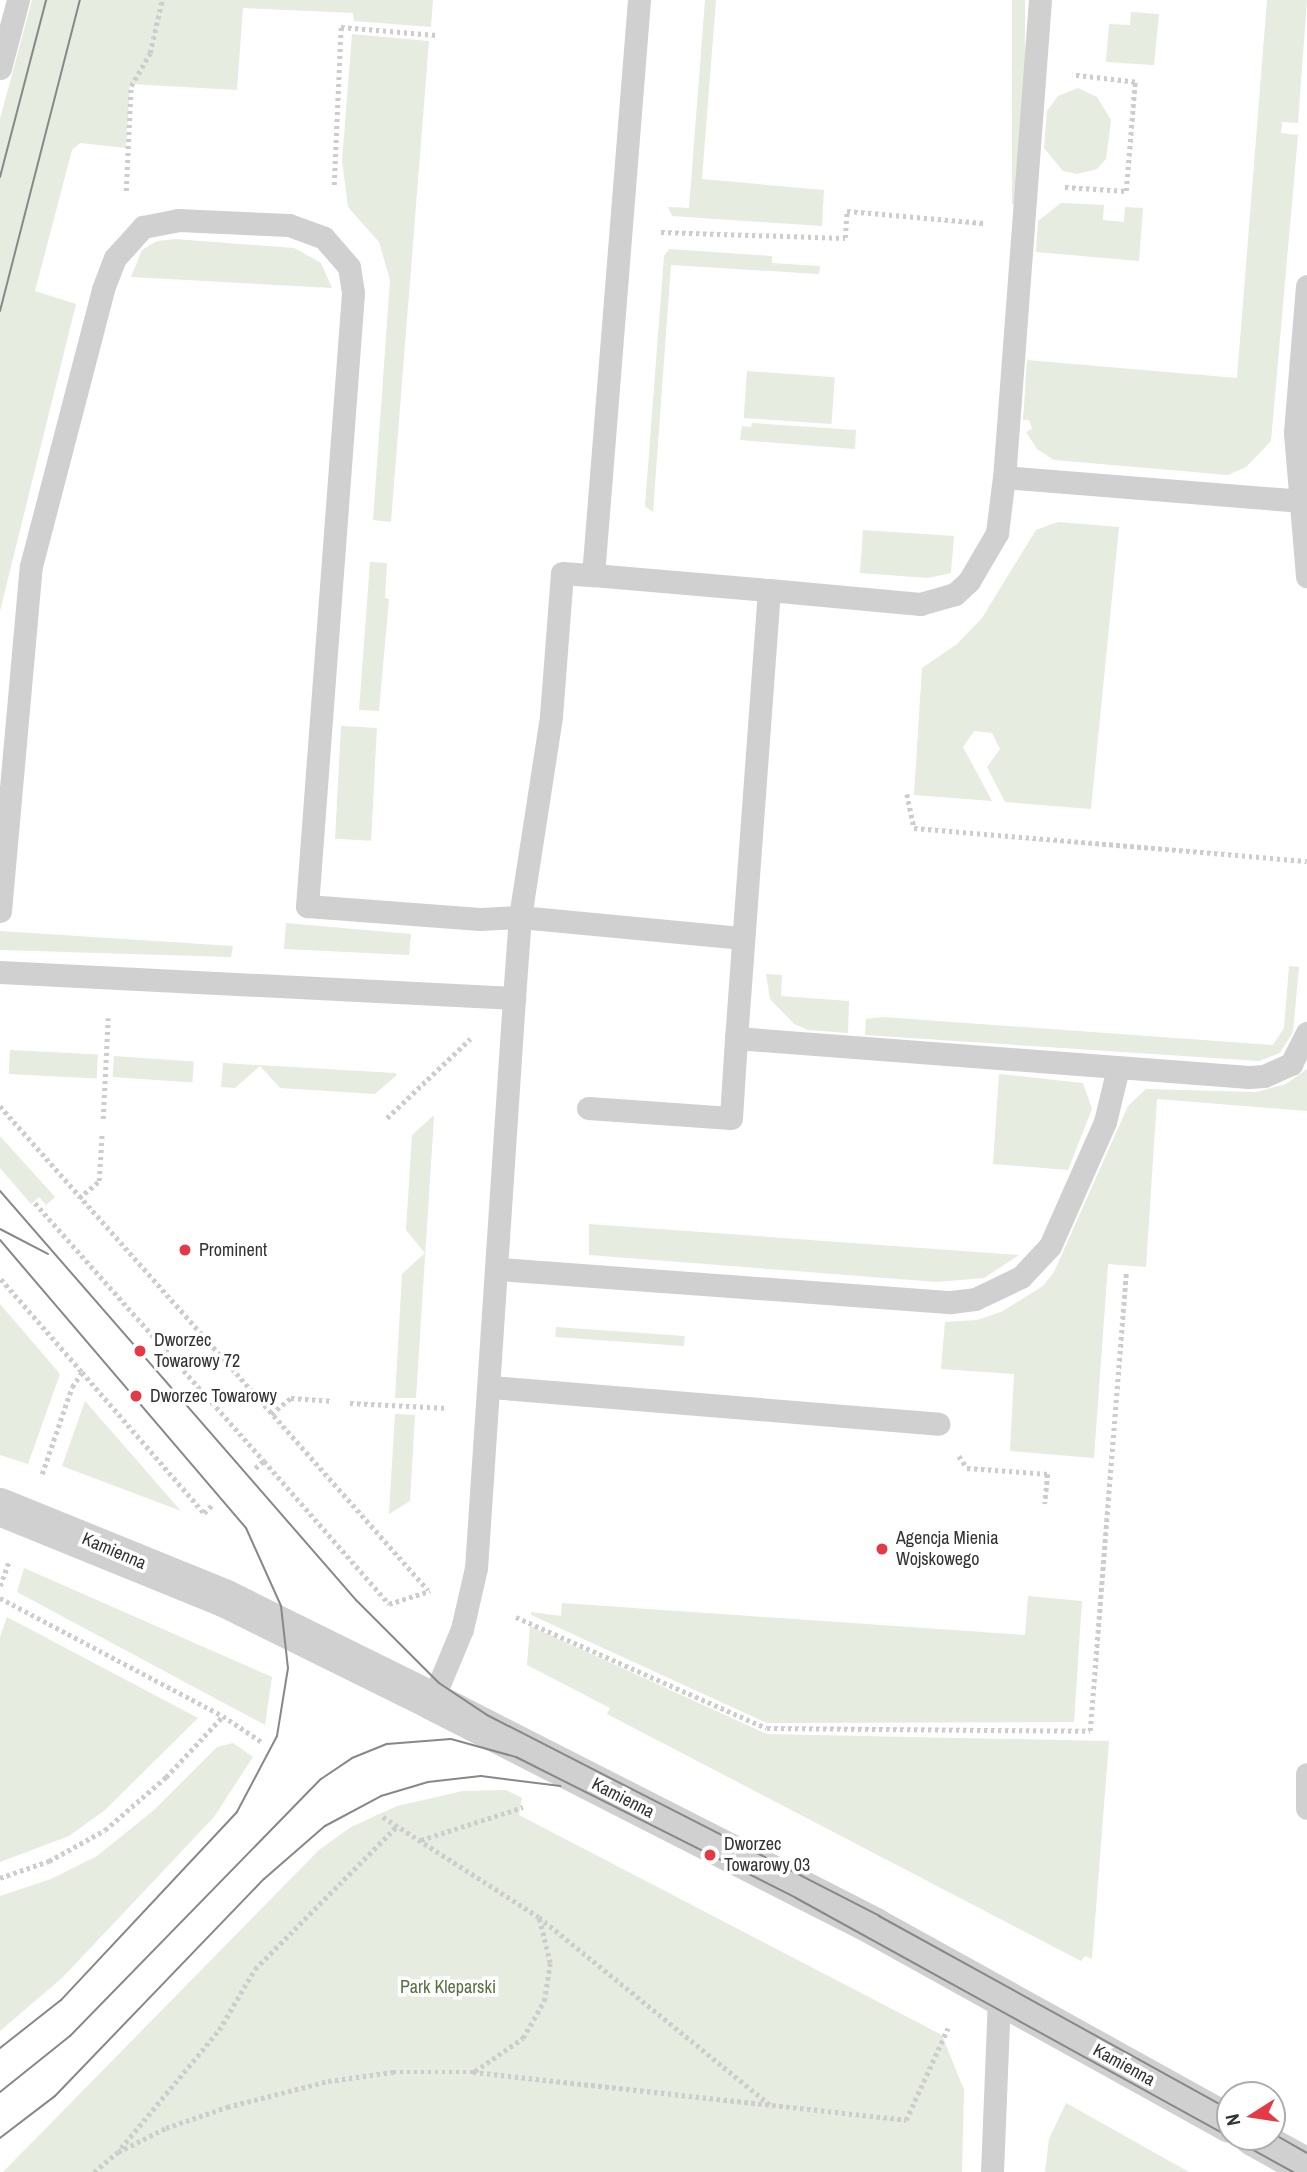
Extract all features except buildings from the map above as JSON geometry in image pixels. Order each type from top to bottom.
[{"type":"street","name":"Kamienna","points":[[0,1507],[224,1598],[432,1701],[800,1888],[1216,2116]]},
{"type":"street","points":[[1278,2151],[1307,2167]]},
{"type":"lane","points":[[0,68],[18,0]]},
{"type":"lane","points":[[593,575],[639,0]]},
{"type":"lane","points":[[432,1701],[471,1599],[491,1387],[520,917],[551,716],[562,573],[920,604],[956,594],[969,581],[997,533],[1004,477],[1040,0]]},
{"type":"lane","points":[[0,911],[31,566],[103,289],[130,237],[160,220],[289,225],[324,238],[349,267],[353,293],[307,906],[480,919],[520,917],[743,938]]},
{"type":"lane","points":[[1307,286],[1295,433],[1303,501],[1307,577]]},
{"type":"lane","points":[[1004,477],[1303,501]]},
{"type":"lane","points":[[588,1108],[731,1118],[769,590]]},
{"type":"lane","points":[[0,972],[514,998]]},
{"type":"lane","points":[[736,1038],[1118,1068],[1264,1076],[1291,1065],[1307,1033]]},
{"type":"lane","points":[[499,1269],[951,1302],[975,1299],[1021,1277],[1050,1245],[1105,1122],[1118,1068]]},
{"type":"lane","points":[[491,1387],[937,1424]]},
{"type":"lane","points":[[1307,1774],[1307,1808]]},
{"type":"lane","points":[[992,2172],[999,1996]]},
{"type":"path","points":[[130,237],[125,212],[131,86],[150,53],[162,0]]},
{"type":"path","points":[[334,185],[341,27],[436,35]]},
{"type":"path","points":[[1026,184],[1126,191],[1134,96],[1135,82],[1035,71]]},
{"type":"path","points":[[657,232],[845,238],[847,211],[1023,226]]},
{"type":"path","points":[[907,794],[914,828],[1307,861]]},
{"type":"path","points":[[387,1118],[514,998]]},
{"type":"path","points":[[103,1119],[106,1054]]},
{"type":"path","points":[[0,1106],[429,1591]]},
{"type":"path","points":[[79,1198],[99,1181],[102,1132]]},
{"type":"path","points":[[35,1203],[389,1604],[436,1588]]},
{"type":"path","points":[[516,1618],[766,1728],[1090,1731],[1126,1272]]},
{"type":"path","points":[[1,1279],[204,1513],[213,1504]]},
{"type":"path","points":[[41,1475],[72,1387],[82,1372]]},
{"type":"path","points":[[271,1413],[291,1398],[333,1401]]},
{"type":"path","points":[[350,1403],[412,1406]]},
{"type":"path","points":[[937,1424],[967,1468],[1048,1474],[1045,1504]]},
{"type":"path","points":[[255,1468],[264,1461]]},
{"type":"path","points":[[0,1586],[10,1560]]},
{"type":"path","points":[[0,1598],[223,1716],[262,1742]]},
{"type":"path","points":[[0,1878],[49,1861],[105,1830],[166,1777],[223,1716]]},
{"type":"path","points":[[421,1840],[523,1807]]},
{"type":"path","points":[[383,1817],[539,1917],[773,2107]]},
{"type":"path","points":[[94,2172],[118,2152],[219,2030],[255,1969],[398,1825]]},
{"type":"path","points":[[473,2072],[523,2038],[544,2001],[550,1963],[539,1917]]},
{"type":"path","points":[[118,2152],[166,2128],[264,2095],[393,2073],[473,2072],[906,2120],[948,2028]]},
{"type":"green space","points":[[32,0],[433,0],[431,27],[354,21],[353,13],[243,8],[237,90],[130,84],[126,148],[80,143],[72,150],[35,291],[76,304],[0,611],[0,119]]},
{"type":"green space","points":[[705,0],[716,0],[702,179],[824,190],[822,226],[672,216],[668,207],[689,208]]},
{"type":"green space","points":[[1012,0],[1025,0],[1025,204],[1012,204]]},
{"type":"green space","points":[[1267,0],[1307,0],[1298,123],[1282,122],[1281,133],[1298,135],[1271,441],[1246,467],[1228,475],[1054,460],[1037,449],[1026,432],[1032,429],[1029,420],[1023,420],[1027,360],[1237,378]]},
{"type":"green space","points":[[1131,12],[1159,14],[1154,65],[1106,62],[1109,24],[1130,25]]},
{"type":"green space","points":[[352,34],[429,41],[391,522],[373,520],[390,280],[379,242],[348,207],[342,161]]},
{"type":"green space","points":[[1078,88],[1097,97],[1111,120],[1106,159],[1097,169],[1077,174],[1063,171],[1044,148],[1047,111],[1058,96]]},
{"type":"green space","points":[[1061,203],[1104,205],[1103,220],[1124,222],[1125,207],[1143,208],[1139,261],[1036,252],[1038,221]]},
{"type":"green space","points":[[175,239],[294,248],[321,263],[332,288],[131,277],[142,250],[157,241]]},
{"type":"green space","points":[[669,249],[772,256],[772,263],[820,266],[819,274],[671,265],[653,512],[645,506],[664,256]]},
{"type":"green space","points":[[747,371],[835,377],[832,424],[744,418]]},
{"type":"green space","points":[[752,423],[856,430],[855,449],[740,440],[742,426],[751,427]]},
{"type":"green space","points":[[1058,522],[1119,527],[1091,809],[1005,802],[987,767],[1000,749],[992,733],[974,731],[963,747],[992,801],[914,795],[922,668],[957,644],[982,618],[1036,530]]},
{"type":"green space","points":[[863,530],[954,536],[951,573],[928,578],[860,573]]},
{"type":"green space","points":[[370,562],[387,563],[385,598],[389,599],[379,711],[359,710]]},
{"type":"green space","points":[[341,726],[377,728],[371,841],[335,839]]},
{"type":"green space","points":[[286,923],[411,934],[409,955],[284,949]]},
{"type":"green space","points":[[0,931],[233,946],[231,957],[0,950]]},
{"type":"green space","points":[[1289,966],[1299,967],[1293,1032],[1280,1053],[1259,1061],[865,1035],[866,1019],[883,1017],[1273,1045],[1284,1028]]},
{"type":"green space","points":[[766,974],[782,975],[781,996],[849,1001],[848,1033],[808,1030],[794,1024],[770,999]]},
{"type":"green space","points":[[10,1050],[98,1055],[97,1079],[9,1074]]},
{"type":"green space","points":[[114,1056],[194,1062],[192,1083],[113,1077]]},
{"type":"green space","points":[[223,1063],[397,1075],[375,1094],[280,1088],[260,1066],[235,1088],[221,1087]]},
{"type":"green space","points":[[1307,1069],[1307,1111],[1157,1099],[1146,1267],[1108,1264],[1094,1458],[1010,1451],[1014,1374],[941,1369],[945,1322],[977,1320],[1001,1312],[1043,1286],[1054,1272],[1128,1106],[1146,1089],[1256,1092],[1286,1084]]},
{"type":"green space","points":[[999,1074],[1083,1083],[1092,1109],[1068,1170],[993,1164]]},
{"type":"green space","points":[[434,1117],[416,1398],[395,1398],[402,1274],[425,1253],[406,1230],[412,1135]]},
{"type":"green space","points":[[0,1136],[55,1197],[46,1205],[39,1197],[31,1204],[0,1168]]},
{"type":"green space","points":[[589,1224],[1019,1255],[984,1278],[937,1282],[589,1255]]},
{"type":"green space","points":[[0,1304],[60,1374],[28,1464],[0,1455]]},
{"type":"green space","points":[[556,1327],[685,1336],[684,1346],[555,1337]]},
{"type":"green space","points":[[85,1401],[181,1511],[62,1466]]},
{"type":"green space","points":[[395,1414],[415,1415],[410,1501],[389,1514]]},
{"type":"green space","points":[[24,1568],[272,1677],[265,1725],[17,1592]]},
{"type":"green space","points":[[1028,1596],[1082,1601],[1074,1722],[767,1723],[531,1615],[531,1612],[561,1616],[562,1603],[1025,1635]]},
{"type":"green space","points":[[7,1617],[198,1718],[105,1810],[69,1836],[0,1862],[0,1637]]},
{"type":"green space","points":[[530,1626],[767,1734],[1109,1741],[1092,1959],[1085,1956],[1081,1961],[607,1714],[610,1708],[527,1665]]},
{"type":"green space","points":[[233,1743],[253,1757],[214,1817],[63,1977],[0,2031],[0,1896],[51,1879],[97,1856],[154,1810],[217,1747]]},
{"type":"green space","name":"Park Kleparski","points":[[506,1790],[522,1798],[519,1815],[942,2035],[964,2090],[962,2172],[3,2172],[319,1850],[351,1827],[397,1806],[463,1791]]},
{"type":"green space","points":[[1066,2103],[1189,2172],[1045,2172],[1049,2139]]},
{"type":"tram line","points":[[0,177],[46,0]]},
{"type":"tram line","points":[[0,311],[80,0]]},
{"type":"tram line","points":[[0,1191],[356,1600],[439,1683],[487,1715],[879,1916],[1216,2102]]},
{"type":"tram line","points":[[0,1229],[48,1254]]},
{"type":"tram line","points":[[0,1240],[246,1528],[281,1606],[288,1668],[277,1736],[237,1812],[61,2000],[0,2048]]},
{"type":"tram line","points":[[0,2092],[70,2036],[321,1779],[352,1758],[387,1744],[451,1739],[516,1757],[796,1898],[1293,2172]]},
{"type":"tram line","points":[[0,2138],[55,2096],[264,1879],[325,1826],[381,1796],[428,1782],[481,1776],[560,1786]]},
{"type":"tram line","points":[[1286,2141],[1307,2153]]},
{"type":"place","name":"Prominent","points":[[185,1250]]},
{"type":"place","name":"Dworzec Towarowy 72","points":[[140,1351]]},
{"type":"place","name":"Dworzec Towarowy","points":[[136,1396]]},
{"type":"place","name":"Agencja Mienia Wojskowego","points":[[882,1549]]},
{"type":"place","name":"Dworzec Towarowy 03","points":[[710,1855]]}]
